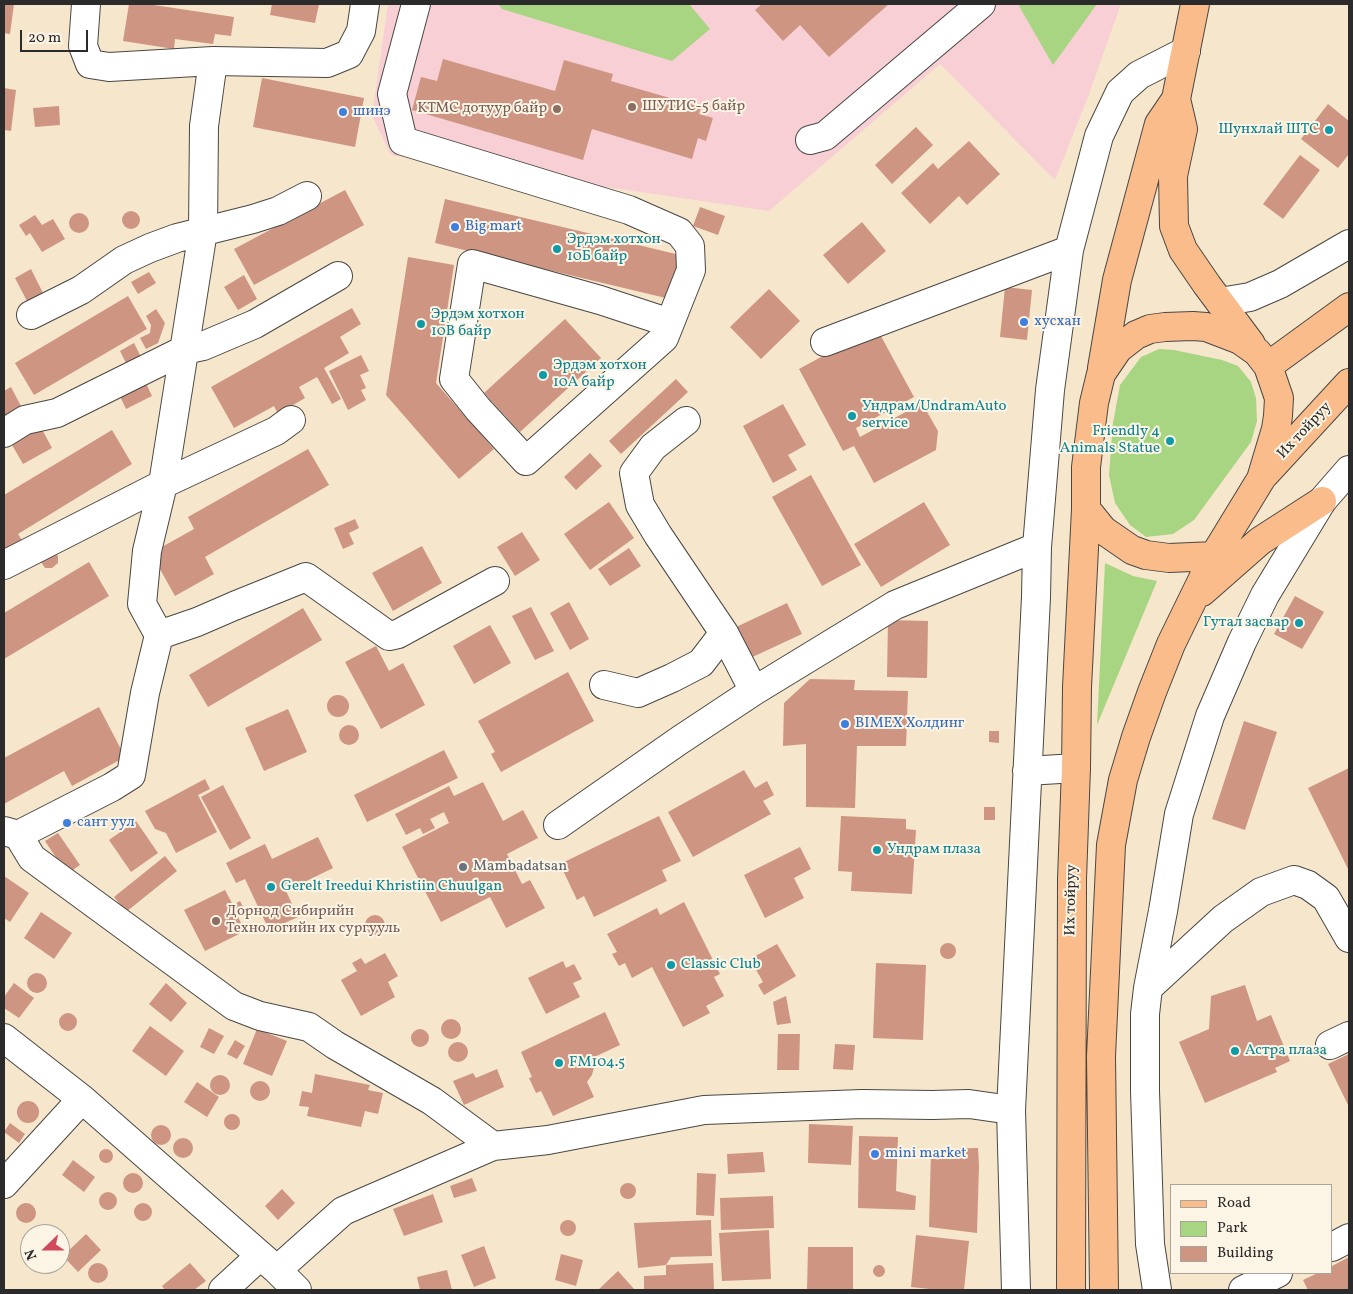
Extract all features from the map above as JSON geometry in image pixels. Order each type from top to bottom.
[{"type":"main road","points":[[1104,1290],[1101,1056],[1111,845],[1123,780],[1136,737],[1171,644],[1214,556],[1261,479],[1278,416],[1279,398],[1262,359],[1183,250],[1174,226],[1173,176],[1183,129],[1176,100],[1194,4]]},
{"type":"main road","name":"Их тойруу","points":[[1071,1290],[1072,879],[1077,687],[1086,509],[1086,467],[1094,403],[1101,374],[1117,280],[1159,124],[1176,100]]},
{"type":"main road","points":[[1262,359],[1349,307]]},
{"type":"main road","points":[[1101,374],[1118,349],[1136,335],[1150,329],[1165,327],[1206,327],[1240,340],[1262,359]]},
{"type":"main road","name":"Их тойруу","points":[[1261,479],[1349,383]]},
{"type":"main road","points":[[1192,602],[1260,541],[1322,501]]},
{"type":"main road","points":[[1086,509],[1103,530],[1132,550],[1146,555],[1168,558],[1214,556]]},
{"type":"street","points":[[86,4],[83,46],[90,64],[109,67],[213,61],[327,64],[350,54],[361,31],[365,4]]},
{"type":"street","points":[[416,4],[392,94],[403,141],[629,210],[679,232],[690,246],[690,270],[670,323],[664,338],[526,461],[478,409],[454,379],[472,264],[600,300],[670,323]]},
{"type":"street","points":[[810,140],[826,136],[981,4]]},
{"type":"street","points":[[1016,1290],[1010,1110],[1037,547],[1050,390],[1069,250],[1099,136],[1120,92],[1139,75],[1186,50]]},
{"type":"street","points":[[213,61],[204,126],[202,231],[163,484],[147,551],[142,604],[160,635],[145,692],[131,775],[112,787],[11,833],[32,858],[234,1006],[260,1016],[309,1027],[336,1045],[432,1101],[493,1146]]},
{"type":"street","points":[[31,315],[81,290],[124,260],[150,248],[177,238],[253,219],[278,210],[307,196]]},
{"type":"street","points":[[1220,302],[1250,297],[1280,284],[1349,244]]},
{"type":"street","points":[[826,342],[1069,250]]},
{"type":"street","points":[[4,433],[25,420],[57,413],[184,350],[203,346],[255,324],[338,276]]},
{"type":"street","points":[[4,565],[163,484],[276,431],[291,420]]},
{"type":"street","points":[[686,421],[653,447],[634,473],[640,505],[724,633],[754,691]]},
{"type":"street","points":[[1157,1290],[1150,1244],[1145,1101],[1145,1014],[1179,814],[1210,716],[1242,642],[1266,595],[1322,501],[1349,470]]},
{"type":"street","points":[[558,825],[754,691],[895,605],[1037,547]]},
{"type":"street","points":[[160,635],[197,622],[306,577],[389,636],[398,634],[495,581]]},
{"type":"street","points":[[604,685],[638,693],[701,663],[724,633]]},
{"type":"street","points":[[1027,771],[1076,768]]},
{"type":"street","points":[[1148,988],[1223,919],[1261,892],[1294,880],[1308,885],[1326,898],[1349,938]]},
{"type":"street","points":[[4,1038],[82,1099],[297,1290]]},
{"type":"street","points":[[4,1184],[82,1099]]},
{"type":"street","points":[[223,1290],[268,1263],[343,1211],[493,1146],[548,1140],[704,1110],[862,1104],[969,1104],[1010,1110]]},
{"type":"street","points":[[1333,1246],[1349,1238]]},
{"type":"street","points":[[1243,1290],[1276,1274]]},
{"type":"shaded area","name":"ШУТИС-5 байр","points":[[388,4],[1121,4],[1088,97],[1055,180],[940,64],[769,211],[391,155],[372,116]]},
{"type":"green space","points":[[498,4],[689,4],[710,29],[672,61],[502,9]]},
{"type":"green space","points":[[1021,4],[1097,4],[1053,65],[1019,6]]},
{"type":"green space","points":[[1159,349],[1174,350],[1222,360],[1238,366],[1251,382],[1256,398],[1257,421],[1251,442],[1194,520],[1173,534],[1146,537],[1130,525],[1115,503],[1109,475],[1113,423],[1120,385],[1141,357]]},
{"type":"green space","points":[[1105,563],[1133,576],[1157,581],[1097,725]]},
{"type":"building","points":[[4,4],[14,4],[10,34],[4,33]]},
{"type":"building","points":[[129,4],[147,4],[234,17],[231,36],[215,34],[213,44],[175,39],[174,49],[123,41]]},
{"type":"building","points":[[272,4],[319,4],[315,23],[270,15]]},
{"type":"building","points":[[762,4],[889,4],[829,57],[800,25],[783,41],[755,10]]},
{"type":"building","name":"KTMC дотуур байр","points":[[443,59],[555,91],[564,60],[613,74],[611,81],[701,107],[699,114],[713,118],[706,141],[698,138],[692,159],[592,129],[583,160],[412,110],[421,77],[437,81]]},
{"type":"building","points":[[262,78],[364,98],[355,147],[253,127]]},
{"type":"building","points":[[4,88],[16,90],[11,131],[4,130]]},
{"type":"building","name":"Шунхлай ШТС","points":[[1328,104],[1349,121],[1349,154],[1338,168],[1301,139]]},
{"type":"building","points":[[59,106],[60,125],[35,127],[33,108]]},
{"type":"building","points":[[916,127],[933,145],[892,184],[875,165]]},
{"type":"building","points":[[969,141],[1000,174],[967,205],[959,196],[930,224],[901,193],[933,163],[938,169]]},
{"type":"building","points":[[1300,155],[1320,170],[1283,219],[1263,204]]},
{"type":"building","points":[[345,190],[364,225],[254,285],[234,249]]},
{"type":"building","name":"Эрдэм хотхон 10Б байр","points":[[445,199],[680,255],[670,299],[435,243]]},
{"type":"building","points":[[700,207],[725,216],[718,235],[693,226]]},
{"type":"building","points":[[131,211],[137,214],[140,220],[137,226],[131,229],[125,226],[122,220],[125,214]]},
{"type":"building","points":[[79,213],[86,216],[89,223],[86,230],[79,233],[72,230],[69,223],[72,216]]},
{"type":"building","points":[[35,215],[42,225],[53,219],[65,239],[42,252],[30,233],[26,236],[19,225]]},
{"type":"building","points":[[862,222],[886,251],[848,284],[823,255]]},
{"type":"building","name":"Эрдэм хотхон 10В байр","points":[[408,257],[454,265],[436,383],[494,449],[459,479],[386,395]]},
{"type":"building","points":[[31,269],[43,293],[27,301],[15,278]]},
{"type":"building","points":[[149,272],[156,283],[138,294],[131,282]]},
{"type":"building","points":[[244,275],[257,299],[238,310],[224,287]]},
{"type":"building","points":[[1005,287],[1032,290],[1027,340],[1000,337]]},
{"type":"building","points":[[769,289],[800,321],[761,359],[730,327]]},
{"type":"building","points":[[128,296],[147,329],[34,395],[15,363]]},
{"type":"building","points":[[352,308],[361,324],[340,337],[349,353],[324,368],[341,399],[332,404],[317,377],[299,387],[305,398],[278,414],[274,406],[234,428],[211,387]]},
{"type":"building","points":[[156,309],[165,323],[158,343],[146,349],[140,338],[150,333],[151,325],[146,316]]},
{"type":"building","name":"Эрдэм хотхон 10А байр","points":[[565,319],[601,358],[520,432],[484,393]]},
{"type":"building","name":"Ундрам/UndramAuto service","points":[[876,327],[914,397],[856,428],[860,437],[922,403],[938,431],[936,450],[874,483],[854,446],[843,451],[799,369]]},
{"type":"building","points":[[134,343],[142,359],[128,367],[120,351]]},
{"type":"building","points":[[361,355],[369,371],[360,375],[366,388],[361,390],[366,400],[348,410],[329,371]]},
{"type":"building","points":[[144,379],[152,396],[126,409],[118,392]]},
{"type":"building","points":[[676,379],[688,392],[621,454],[609,441]]},
{"type":"building","points":[[11,387],[22,408],[4,418],[4,391]]},
{"type":"building","points":[[783,404],[806,445],[788,455],[797,470],[773,483],[743,426]]},
{"type":"building","points":[[38,422],[52,448],[23,464],[8,438]]},
{"type":"building","points":[[112,430],[132,464],[18,534],[25,545],[4,551],[4,495]]},
{"type":"building","points":[[308,449],[329,485],[205,557],[214,574],[175,596],[151,553],[194,529],[188,517]]},
{"type":"building","points":[[590,453],[602,466],[576,490],[564,477]]},
{"type":"building","points":[[811,475],[861,565],[822,586],[772,497]]},
{"type":"building","points":[[609,502],[634,538],[590,570],[564,534]]},
{"type":"building","points":[[924,502],[950,545],[881,587],[854,544]]},
{"type":"building","points":[[355,519],[359,528],[349,533],[354,544],[343,549],[334,528]]},
{"type":"building","points":[[522,532],[540,560],[515,576],[497,547]]},
{"type":"building","points":[[422,546],[442,583],[393,611],[372,573]]},
{"type":"building","points":[[629,548],[641,566],[610,586],[598,569]]},
{"type":"building","points":[[53,551],[58,556],[58,563],[52,568],[45,568],[41,562],[41,555]]},
{"type":"building","points":[[89,562],[109,596],[4,659],[4,613]]},
{"type":"building","name":"Гутал засвар","points":[[1295,596],[1324,612],[1302,649],[1274,634]]},
{"type":"building","points":[[569,602],[589,639],[570,650],[550,613]]},
{"type":"building","points":[[787,603],[802,634],[746,660],[732,629]]},
{"type":"building","points":[[531,607],[554,651],[535,660],[512,616]]},
{"type":"building","points":[[303,608],[322,640],[208,707],[189,675]]},
{"type":"building","points":[[888,620],[928,621],[927,678],[887,677]]},
{"type":"building","points":[[490,625],[511,663],[474,684],[453,646]]},
{"type":"building","points":[[376,646],[389,671],[403,663],[425,705],[381,729],[345,662]]},
{"type":"building","points":[[568,672],[594,721],[501,772],[491,754],[495,752],[478,721]]},
{"type":"building","name":"BIMEX Холдинг","points":[[810,679],[855,680],[854,690],[908,691],[906,746],[857,746],[855,808],[806,807],[806,744],[783,746],[784,703]]},
{"type":"building","points":[[338,695],[346,698],[349,706],[346,714],[338,717],[330,714],[327,706],[330,698]]},
{"type":"building","points":[[99,707],[125,757],[72,786],[64,771],[4,804],[4,758]]},
{"type":"building","points":[[288,709],[307,752],[264,771],[245,728]]},
{"type":"building","points":[[1244,721],[1277,732],[1245,830],[1212,819]]},
{"type":"building","points":[[349,725],[356,728],[359,735],[356,742],[349,745],[342,742],[339,735],[342,728]]},
{"type":"building","points":[[989,731],[999,731],[999,743],[989,742]]},
{"type":"building","points":[[444,750],[458,778],[367,822],[354,795]]},
{"type":"building","points":[[1349,768],[1349,871],[1308,788]]},
{"type":"building","points":[[744,770],[755,788],[767,781],[774,795],[763,801],[771,814],[693,857],[668,812]]},
{"type":"building","points":[[205,779],[210,789],[198,795],[217,832],[176,853],[166,833],[155,829],[145,811]]},
{"type":"building","name":"Mambadatsan","points":[[483,782],[503,821],[523,810],[538,838],[507,854],[522,884],[530,880],[545,908],[506,928],[490,897],[441,922],[402,847],[449,823],[444,812],[430,819],[435,828],[423,834],[420,828],[406,835],[395,814],[449,786],[454,796]]},
{"type":"building","points":[[223,785],[251,838],[230,850],[201,797]]},
{"type":"building","points":[[984,807],[995,807],[995,820],[984,820]]},
{"type":"building","points":[[659,816],[681,861],[662,870],[667,881],[594,917],[584,896],[577,900],[560,864]]},
{"type":"building","name":"Ундрам плаза","points":[[841,816],[906,819],[906,829],[916,830],[912,894],[851,891],[852,872],[838,871]]},
{"type":"building","points":[[136,821],[158,853],[131,872],[109,840]]},
{"type":"building","points":[[58,833],[80,865],[67,874],[45,841]]},
{"type":"building","name":"Gerelt Ireedui Khristiin Chuulgan","points":[[318,837],[333,868],[286,891],[298,917],[269,930],[245,879],[236,883],[226,863],[265,844],[272,859]]},
{"type":"building","points":[[800,847],[811,869],[794,878],[804,898],[765,918],[744,875]]},
{"type":"building","points":[[165,856],[177,871],[126,912],[114,897]]},
{"type":"building","points":[[4,876],[29,893],[10,922],[4,918]]},
{"type":"building","name":"Дорнод Сибирийн Технологийн их сургууль","points":[[225,890],[233,905],[240,901],[245,911],[237,915],[245,931],[205,951],[184,910]]},
{"type":"building","name":"Classic Club","points":[[684,902],[720,974],[714,977],[724,996],[706,1006],[710,1013],[683,1027],[652,967],[632,978],[625,963],[619,966],[612,954],[617,952],[607,934],[657,908],[660,915]]},
{"type":"building","points":[[41,912],[72,933],[54,959],[24,938]]},
{"type":"building","points":[[375,915],[382,918],[385,925],[382,932],[375,935],[368,932],[365,925],[368,918]]},
{"type":"building","points":[[948,943],[954,945],[956,951],[954,957],[948,959],[942,957],[940,951],[942,945]]},
{"type":"building","points":[[777,944],[796,976],[764,995],[758,985],[763,982],[750,959]]},
{"type":"building","points":[[385,953],[398,976],[388,982],[395,997],[361,1016],[341,980],[357,971],[352,963],[361,958],[365,964]]},
{"type":"building","points":[[563,961],[566,968],[574,964],[582,979],[573,983],[580,997],[546,1014],[528,978]]},
{"type":"building","points":[[876,963],[926,965],[923,1040],[873,1038]]},
{"type":"building","points":[[37,973],[44,976],[47,983],[44,990],[37,993],[30,990],[27,983],[30,976]]},
{"type":"building","points":[[14,983],[34,998],[19,1018],[4,1008],[4,997]]},
{"type":"building","points":[[166,983],[187,1003],[171,1022],[149,1004]]},
{"type":"building","name":"Астра плаза","points":[[1245,985],[1257,1021],[1271,1015],[1290,1061],[1275,1068],[1277,1072],[1205,1103],[1179,1042],[1209,1029],[1211,996]]},
{"type":"building","points":[[786,996],[791,1023],[777,1025],[773,1002]]},
{"type":"building","name":"FM104.5","points":[[605,1012],[620,1045],[590,1059],[594,1067],[592,1075],[587,1082],[594,1097],[553,1116],[541,1091],[536,1093],[529,1078],[532,1077],[521,1052]]},
{"type":"building","points":[[68,1013],[74,1016],[77,1022],[74,1028],[68,1031],[62,1028],[59,1022],[62,1016]]},
{"type":"building","points":[[451,1019],[458,1022],[461,1029],[458,1036],[451,1039],[444,1036],[441,1029],[444,1022]]},
{"type":"building","points":[[150,1026],[184,1051],[166,1076],[132,1051]]},
{"type":"building","points":[[209,1028],[224,1036],[214,1054],[200,1047]]},
{"type":"building","points":[[257,1029],[287,1041],[272,1076],[243,1064]]},
{"type":"building","points":[[420,1029],[426,1032],[429,1038],[426,1044],[420,1047],[414,1044],[411,1038],[414,1032]]},
{"type":"building","points":[[778,1034],[800,1034],[799,1070],[777,1070]]},
{"type":"building","points":[[235,1040],[245,1046],[237,1059],[227,1054]]},
{"type":"building","points":[[458,1042],[465,1045],[468,1052],[465,1059],[458,1062],[451,1059],[448,1052],[451,1045]]},
{"type":"building","points":[[835,1044],[855,1045],[853,1070],[833,1069]]},
{"type":"building","points":[[1349,1054],[1349,1107],[1328,1064]]},
{"type":"building","points":[[497,1069],[504,1087],[464,1105],[453,1081],[473,1073],[476,1078]]},
{"type":"building","points":[[315,1074],[370,1085],[368,1090],[383,1093],[378,1114],[365,1111],[361,1127],[307,1116],[309,1107],[299,1106],[302,1091],[312,1093]]},
{"type":"building","points":[[220,1075],[227,1078],[230,1085],[227,1092],[220,1095],[213,1092],[210,1085],[213,1078]]},
{"type":"building","points":[[260,1081],[267,1084],[270,1091],[267,1098],[260,1101],[253,1098],[250,1091],[253,1084]]},
{"type":"building","points":[[197,1082],[219,1097],[207,1117],[184,1102]]},
{"type":"building","points":[[28,1101],[36,1104],[39,1112],[36,1120],[28,1123],[20,1120],[17,1112],[20,1104]]},
{"type":"building","points":[[232,1114],[238,1116],[240,1122],[238,1128],[232,1130],[226,1128],[224,1122],[226,1116]]},
{"type":"building","points":[[10,1123],[25,1134],[19,1143],[4,1132]]},
{"type":"building","points":[[809,1124],[853,1126],[851,1165],[808,1163]]},
{"type":"building","points":[[161,1125],[168,1128],[171,1135],[168,1142],[161,1145],[154,1142],[151,1135],[154,1128]]},
{"type":"building","points":[[859,1136],[898,1137],[896,1191],[916,1196],[915,1210],[858,1208]]},
{"type":"building","points":[[183,1138],[190,1141],[193,1148],[190,1155],[183,1158],[176,1155],[173,1148],[176,1141]]},
{"type":"building","points":[[978,1148],[977,1233],[929,1227],[931,1149]]},
{"type":"building","points":[[103,1149],[109,1149],[113,1156],[109,1163],[103,1163],[99,1159],[99,1153]]},
{"type":"building","points":[[763,1152],[765,1172],[728,1174],[727,1154]]},
{"type":"building","points":[[73,1160],[95,1177],[84,1192],[62,1175]]},
{"type":"building","points":[[133,1173],[140,1176],[143,1183],[140,1190],[133,1193],[126,1190],[123,1183],[126,1176]]},
{"type":"building","points":[[697,1173],[716,1174],[714,1216],[696,1215]]},
{"type":"building","points":[[472,1178],[477,1191],[454,1198],[450,1186]]},
{"type":"building","points":[[625,1183],[631,1183],[636,1188],[634,1197],[625,1199],[620,1194],[620,1188]]},
{"type":"building","points":[[282,1189],[295,1203],[278,1220],[265,1206]]},
{"type":"building","points":[[108,1192],[116,1197],[117,1201],[112,1209],[108,1210],[100,1205],[99,1201],[104,1193]]},
{"type":"building","points":[[433,1194],[443,1222],[404,1236],[393,1209]]},
{"type":"building","points":[[773,1196],[774,1228],[721,1230],[720,1198]]},
{"type":"building","points":[[26,1203],[33,1206],[36,1213],[33,1220],[26,1223],[19,1220],[16,1213],[19,1206]]},
{"type":"building","points":[[143,1203],[151,1208],[152,1212],[147,1220],[143,1221],[135,1216],[134,1212],[139,1204]]},
{"type":"building","points":[[565,1220],[571,1220],[576,1225],[574,1234],[565,1236],[560,1231],[560,1225]]},
{"type":"building","points":[[711,1220],[712,1256],[671,1257],[666,1265],[638,1268],[634,1223]]},
{"type":"building","points":[[769,1230],[771,1279],[722,1281],[719,1233]]},
{"type":"building","points":[[86,1234],[101,1250],[78,1272],[70,1263],[70,1249]]},
{"type":"building","points":[[916,1235],[969,1241],[964,1290],[911,1287]]},
{"type":"building","points":[[484,1246],[496,1278],[474,1287],[461,1255]]},
{"type":"building","points":[[808,1247],[853,1247],[853,1290],[807,1290]]},
{"type":"building","points":[[561,1254],[583,1260],[576,1286],[555,1280]]},
{"type":"building","points":[[1349,1257],[1349,1290],[1308,1290],[1303,1280],[1316,1274],[1333,1274],[1333,1265]]},
{"type":"building","points":[[98,1263],[105,1266],[108,1273],[105,1280],[98,1283],[91,1280],[88,1273],[91,1266]]},
{"type":"building","points":[[190,1263],[206,1281],[194,1290],[165,1290],[162,1286]]},
{"type":"building","points":[[713,1263],[714,1290],[644,1290],[644,1276],[666,1275],[666,1265]]},
{"type":"building","points":[[877,1265],[881,1265],[885,1271],[881,1277],[877,1277],[873,1273],[873,1269]]},
{"type":"building","points":[[447,1270],[452,1290],[420,1290],[417,1277]]},
{"type":"building","points":[[618,1271],[635,1290],[598,1290]]},
{"type":"place","name":"ШУТИС-5 байр","points":[[632,107]]},
{"type":"place","name":"KTMC дотуур байр","points":[[557,109]]},
{"type":"place","name":"шинэ","points":[[343,112]]},
{"type":"place","name":"Шунхлай ШТС","points":[[1329,130]]},
{"type":"place","name":"Big mart","points":[[455,227]]},
{"type":"place","name":"Эрдэм хотхон 10Б байр","points":[[557,249]]},
{"type":"place","name":"хусхан","points":[[1024,322]]},
{"type":"place","name":"Эрдэм хотхон 10В байр","points":[[421,324]]},
{"type":"place","name":"Эрдэм хотхон 10А байр","points":[[543,375]]},
{"type":"place","name":"Ундрам/UndramAuto service","points":[[852,416]]},
{"type":"place","name":"Friendly 4 Animals Statue","points":[[1170,441]]},
{"type":"place","name":"Гутал засвар","points":[[1299,623]]},
{"type":"place","name":"BIMEX Холдинг","points":[[845,724]]},
{"type":"place","name":"сант уул","points":[[67,823]]},
{"type":"place","name":"Ундрам плаза","points":[[877,850]]},
{"type":"place","name":"Mambadatsan","points":[[463,867]]},
{"type":"place","name":"Gerelt Ireedui Khristiin Chuulgan","points":[[271,887]]},
{"type":"place","name":"Дорнод Сибирийн Технологийн их сургууль","points":[[216,921]]},
{"type":"place","name":"Classic Club","points":[[671,965]]},
{"type":"place","name":"Астра плаза","points":[[1235,1051]]},
{"type":"place","name":"FM104.5","points":[[559,1063]]},
{"type":"place","name":"mini market","points":[[875,1154]]}]
